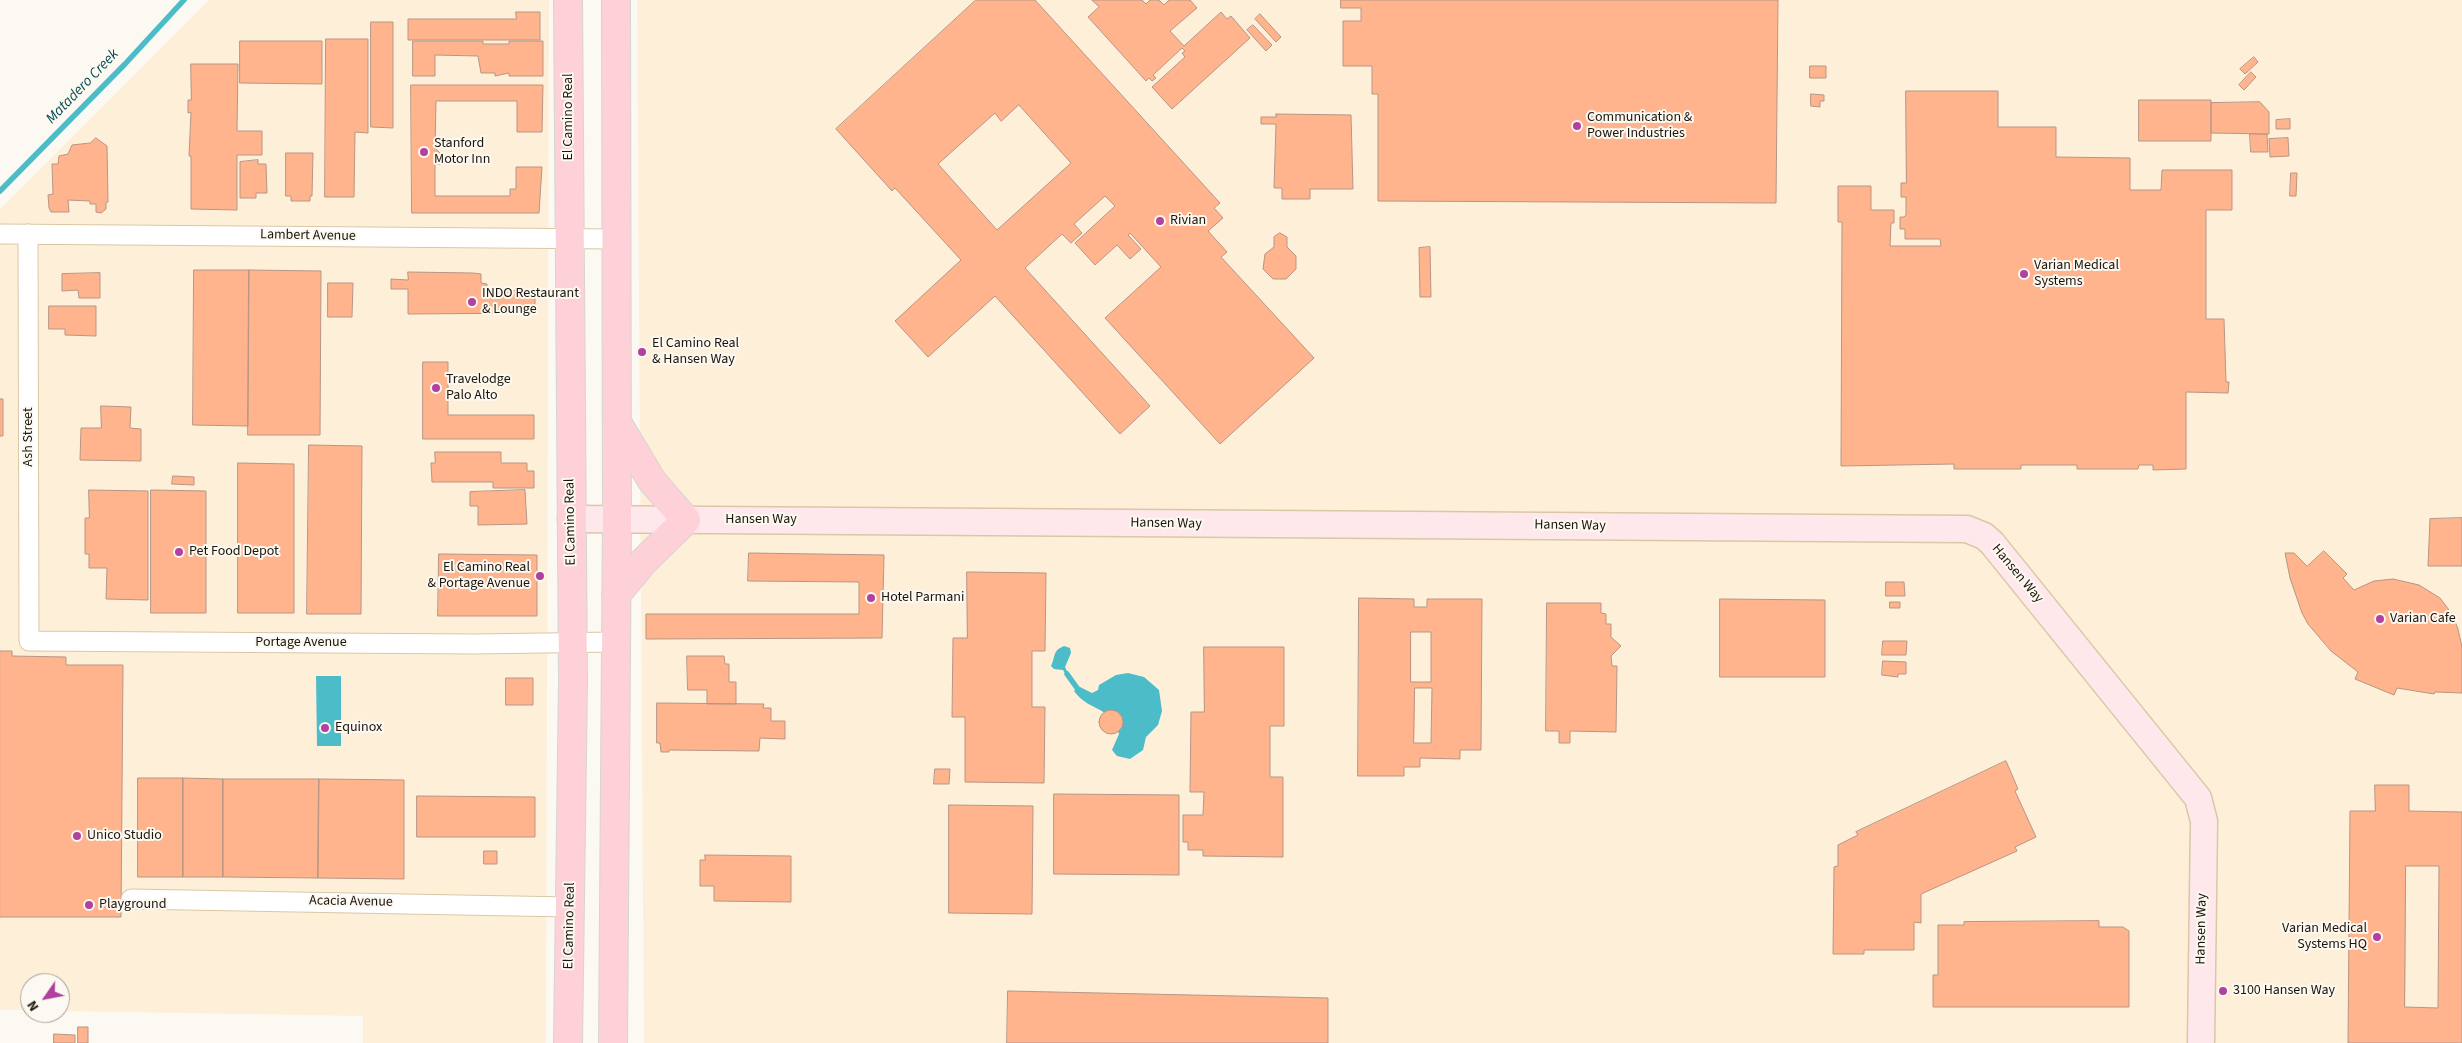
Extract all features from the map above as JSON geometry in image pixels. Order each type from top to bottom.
[{"type":"main road","name":"El Camino Real","points":[[568,0],[572,642],[568,1043]]},
{"type":"main road","points":[[613,1043],[617,519],[616,0]]},
{"type":"main road","points":[[616,595],[644,561],[686,520],[652,481],[617,421]]},
{"type":"street","name":"Lambert Avenue","points":[[0,234],[616,239]]},
{"type":"street","name":"Ash Street","points":[[28,234],[29,641]]},
{"type":"street","name":"Hansen Way","points":[[571,519],[1944,528],[1974,531],[1992,543],[2198,798],[2204,821],[2201,1043]]},
{"type":"street","name":"Portage Avenue","points":[[29,641],[474,644],[616,642]]},
{"type":"street","name":"Acacia Avenue","points":[[131,899],[570,907]]},
{"type":"shaded area","points":[[209,0],[549,0],[546,1043],[363,1043],[363,1016],[70,1011],[70,973],[20,973],[20,1010],[0,1010],[0,209]]},
{"type":"shaded area","points":[[637,0],[2462,0],[2462,1043],[644,1043]]},
{"type":"water","points":[[1064,646],[1070,648],[1071,653],[1065,667],[1068,673],[1066,675],[1063,670],[1054,669],[1051,666],[1056,652]]},
{"type":"water","points":[[1128,673],[1144,677],[1159,690],[1162,711],[1158,725],[1146,737],[1143,750],[1130,759],[1117,756],[1112,750],[1119,734],[1115,724],[1105,713],[1087,703],[1074,691],[1078,686],[1092,693],[1098,690],[1099,685],[1116,675]]},
{"type":"water","points":[[316,676],[341,676],[341,746],[317,746]]},
{"type":"building","name":"Rivian","points":[[976,0],[1035,0],[1220,203],[1214,208],[1223,218],[1208,231],[1227,252],[1221,257],[1314,358],[1220,444],[1105,318],[1161,267],[1130,233],[1128,235],[1141,249],[1130,259],[1117,245],[1095,265],[1075,243],[1115,206],[1105,196],[1074,224],[1082,233],[1071,243],[1062,234],[1025,268],[1150,406],[1120,434],[995,296],[928,357],[895,321],[961,260],[895,188],[892,191],[836,129]],"holes":[[[1019,105],[1071,163],[997,230],[938,164],[995,113],[1001,121]]]},
{"type":"building","points":[[1092,0],[1142,0],[1146,4],[1150,0],[1159,0],[1164,5],[1169,0],[1190,0],[1197,8],[1170,31],[1184,46],[1221,12],[1227,19],[1231,16],[1250,38],[1172,109],[1152,87],[1185,57],[1182,53],[1185,51],[1182,48],[1153,75],[1156,78],[1152,81],[1149,78],[1146,81],[1088,17],[1099,7]]},
{"type":"building","name":"Communication & Power Industries","points":[[1341,0],[1778,0],[1776,203],[1378,201],[1378,94],[1372,94],[1372,66],[1343,66],[1343,21],[1361,21],[1361,8],[1341,8]]},
{"type":"building","points":[[516,12],[540,12],[540,40],[408,40],[408,19],[516,19]]},
{"type":"building","points":[[1260,14],[1281,37],[1276,42],[1255,19]]},
{"type":"building","points":[[371,22],[393,22],[393,128],[371,127]]},
{"type":"building","points":[[1253,25],[1272,45],[1266,51],[1247,30]]},
{"type":"building","points":[[326,39],[368,39],[368,133],[355,132],[354,197],[325,197]]},
{"type":"building","points":[[240,41],[322,41],[322,84],[240,83]]},
{"type":"building","points":[[413,41],[483,41],[483,44],[509,44],[509,41],[543,41],[543,76],[509,76],[509,73],[495,76],[495,73],[481,73],[478,56],[435,55],[435,76],[413,76]]},
{"type":"building","points":[[2254,57],[2258,62],[2245,74],[2240,69]]},
{"type":"building","points":[[191,64],[238,64],[237,131],[262,131],[262,155],[237,155],[237,210],[191,209],[191,156],[189,156],[191,112],[188,113],[188,100],[191,100]]},
{"type":"building","points":[[1810,66],[1826,66],[1826,78],[1810,78]]},
{"type":"building","points":[[2251,72],[2256,77],[2244,90],[2239,85]]},
{"type":"building","points":[[411,85],[543,85],[542,132],[517,132],[517,101],[436,101],[435,148],[444,157],[444,164],[435,164],[435,196],[510,196],[510,189],[516,189],[516,167],[542,167],[539,213],[412,213]]},
{"type":"building","name":"Varian Medical Systems","points":[[1906,91],[1998,91],[1998,127],[2056,127],[2056,157],[2130,158],[2130,190],[2161,190],[2162,170],[2232,170],[2232,210],[2206,210],[2206,319],[2224,319],[2226,382],[2229,382],[2228,393],[2186,392],[2186,469],[2153,470],[2153,465],[2139,465],[2138,469],[2077,469],[2077,465],[2021,465],[2021,469],[1954,469],[1954,464],[1841,466],[1842,222],[1838,222],[1838,186],[1871,186],[1871,210],[1894,210],[1894,223],[1891,223],[1890,246],[1941,246],[1940,239],[1905,239],[1905,229],[1900,229],[1900,217],[1906,215],[1906,197],[1901,197],[1901,183],[1906,183]]},
{"type":"building","points":[[1811,94],[1824,95],[1824,101],[1820,101],[1820,107],[1811,106]]},
{"type":"building","points":[[2139,100],[2211,100],[2211,141],[2139,141]]},
{"type":"building","points":[[2260,102],[2269,112],[2269,134],[2211,133],[2211,103]]},
{"type":"building","points":[[1276,114],[1351,115],[1353,189],[1310,189],[1310,199],[1282,199],[1282,188],[1274,188],[1276,124],[1261,124],[1261,117],[1276,117]]},
{"type":"building","points":[[2290,119],[2290,129],[2276,129],[2276,120]]},
{"type":"building","points":[[2250,134],[2267,134],[2268,152],[2251,152]]},
{"type":"building","points":[[96,138],[107,146],[108,202],[106,202],[106,209],[101,213],[96,212],[96,204],[90,204],[90,201],[68,200],[69,212],[51,212],[48,195],[53,194],[52,164],[58,164],[59,156],[68,154],[72,145],[90,143]]},
{"type":"building","points":[[2288,138],[2289,156],[2270,157],[2269,139]]},
{"type":"building","points":[[286,153],[313,153],[312,196],[310,196],[310,201],[291,201],[291,196],[286,196]]},
{"type":"building","points":[[258,160],[258,164],[266,164],[267,193],[256,193],[256,198],[240,198],[240,162]]},
{"type":"building","points":[[2291,173],[2297,173],[2296,196],[2290,196]]},
{"type":"building","points":[[1280,233],[1287,237],[1287,247],[1296,256],[1296,269],[1286,279],[1273,279],[1263,269],[1265,254],[1274,247],[1274,237]]},
{"type":"building","points":[[1430,247],[1431,297],[1420,297],[1419,248]]},
{"type":"building","points":[[194,270],[249,270],[248,426],[193,425]]},
{"type":"building","points":[[249,270],[321,271],[320,435],[248,435]]},
{"type":"building","name":"INDO Restaurant & Lounge","points":[[408,272],[481,274],[481,283],[487,284],[487,290],[535,291],[535,313],[408,314],[408,289],[391,289],[391,279],[408,280]]},
{"type":"building","points":[[100,273],[100,298],[79,298],[78,290],[62,291],[62,274]]},
{"type":"building","points":[[328,283],[353,283],[352,317],[328,317]]},
{"type":"building","points":[[49,306],[96,306],[96,336],[65,335],[65,329],[49,329]]},
{"type":"building","name":"Travelodge Palo Alto","points":[[423,362],[448,362],[448,415],[534,415],[534,439],[423,439]]},
{"type":"building","points":[[0,399],[3,399],[3,436],[0,436]]},
{"type":"building","points":[[101,406],[131,407],[130,428],[141,429],[141,461],[80,460],[81,428],[101,428]]},
{"type":"building","points":[[309,445],[362,446],[361,614],[307,614]]},
{"type":"building","points":[[435,452],[501,452],[501,463],[527,463],[527,471],[534,471],[534,488],[493,488],[493,482],[432,482],[431,463],[435,463]]},
{"type":"building","points":[[238,463],[294,464],[294,613],[238,613]]},
{"type":"building","points":[[173,476],[194,477],[194,485],[172,484]]},
{"type":"building","points":[[89,490],[148,491],[148,600],[106,599],[107,568],[89,568],[89,554],[85,554],[85,518],[89,518]]},
{"type":"building","name":"Pet Food Depot","points":[[151,490],[206,491],[206,613],[151,613]]},
{"type":"building","points":[[525,490],[527,524],[478,525],[478,506],[470,506],[470,492]]},
{"type":"building","points":[[2462,518],[2462,566],[2428,566],[2430,519]]},
{"type":"building","name":"Varian Cafe","points":[[2324,551],[2347,574],[2343,578],[2354,590],[2374,581],[2393,579],[2419,585],[2440,598],[2452,614],[2458,629],[2462,647],[2462,693],[2435,692],[2434,694],[2397,688],[2394,695],[2355,679],[2358,672],[2331,651],[2308,624],[2302,613],[2290,578],[2285,553],[2294,553],[2307,566]]},
{"type":"building","name":"Hotel Parmani","points":[[749,553],[884,555],[882,638],[646,639],[646,614],[859,614],[859,582],[748,581]]},
{"type":"building","points":[[439,554],[537,555],[537,616],[438,616]]},
{"type":"building","points":[[967,572],[1046,573],[1045,651],[1032,651],[1032,707],[1045,707],[1044,783],[965,782],[965,717],[952,717],[953,638],[967,638]]},
{"type":"building","points":[[1886,582],[1904,582],[1905,596],[1886,596]]},
{"type":"building","points":[[1359,598],[1414,599],[1414,607],[1427,607],[1427,599],[1482,599],[1481,750],[1460,750],[1460,759],[1420,758],[1420,767],[1404,767],[1404,776],[1358,776]],"holes":[[[1411,632],[1431,632],[1431,682],[1411,682]],[[1415,688],[1432,688],[1431,743],[1414,743]]]},
{"type":"building","points":[[1720,599],[1825,600],[1825,677],[1720,677]]},
{"type":"building","points":[[1890,602],[1900,602],[1900,608],[1890,608]]},
{"type":"building","points":[[1547,603],[1601,603],[1601,613],[1606,614],[1606,624],[1611,624],[1611,637],[1621,646],[1611,656],[1612,666],[1617,666],[1616,732],[1570,731],[1570,743],[1559,743],[1559,731],[1546,731]]},
{"type":"building","points":[[1883,641],[1907,641],[1906,655],[1882,655]]},
{"type":"building","points":[[1204,647],[1284,647],[1284,726],[1270,726],[1270,777],[1283,777],[1283,857],[1203,856],[1203,850],[1188,850],[1188,842],[1183,842],[1183,815],[1203,815],[1204,792],[1190,792],[1191,712],[1204,712]]},
{"type":"building","points":[[0,651],[12,651],[12,656],[66,657],[66,665],[123,665],[121,917],[0,917]]},
{"type":"building","points":[[687,656],[724,656],[725,664],[729,664],[729,682],[736,682],[736,704],[707,704],[707,690],[688,690]]},
{"type":"building","points":[[1883,661],[1906,662],[1906,674],[1898,674],[1898,677],[1882,675]]},
{"type":"building","points":[[506,678],[533,678],[533,705],[506,705]]},
{"type":"building","points":[[657,703],[764,704],[763,708],[771,708],[771,721],[785,721],[785,739],[760,738],[759,751],[669,750],[669,752],[661,752],[660,743],[657,743]]},
{"type":"building","points":[[1111,710],[1120,713],[1123,722],[1120,731],[1111,734],[1102,731],[1099,722],[1102,713]]},
{"type":"building","points":[[2006,761],[2018,789],[2015,791],[2036,837],[2015,847],[2017,851],[1921,894],[1921,923],[1914,922],[1914,950],[1864,950],[1864,954],[1833,954],[1834,867],[1838,866],[1838,845],[1858,835],[1856,832]]},
{"type":"building","points":[[935,769],[950,769],[949,784],[934,784]]},
{"type":"building","points":[[138,778],[183,778],[183,877],[138,877]]},
{"type":"building","points":[[183,778],[223,779],[223,877],[183,877]]},
{"type":"building","points":[[223,779],[319,779],[318,878],[223,877]]},
{"type":"building","points":[[319,779],[404,780],[404,879],[318,878]]},
{"type":"building","name":"Varian Medical Systems HQ","points":[[2375,785],[2409,785],[2409,811],[2462,812],[2462,1043],[2348,1043],[2350,811],[2375,811]],"holes":[[[2406,866],[2439,866],[2438,1008],[2405,1007]]]},
{"type":"building","points":[[1054,794],[1179,795],[1179,875],[1054,874]]},
{"type":"building","points":[[417,796],[535,797],[535,837],[417,837]]},
{"type":"building","points":[[949,805],[1033,806],[1032,914],[949,913]]},
{"type":"building","points":[[484,851],[497,851],[497,864],[484,864]]},
{"type":"building","points":[[705,855],[791,856],[791,902],[714,901],[714,886],[700,886],[700,860],[705,860]]},
{"type":"building","points":[[2099,921],[2099,927],[2123,927],[2129,931],[2129,1007],[1933,1007],[1933,975],[1938,975],[1938,925],[1964,925],[1964,922]]},
{"type":"building","points":[[1008,991],[1328,998],[1328,1043],[1007,1043]]},
{"type":"building","points":[[78,1027],[88,1027],[88,1043],[78,1043]]},
{"type":"building","points":[[54,1034],[75,1035],[75,1043],[54,1043]]},
{"type":"waterway","name":"Matadero Creek","points":[[0,191],[125,64],[184,0]]},
{"type":"waterway","points":[[1067,674],[1077,688]]},
{"type":"place","name":"Communication & Power Industries","points":[[1577,126]]},
{"type":"place","name":"Stanford Motor Inn","points":[[424,152]]},
{"type":"place","name":"Rivian","points":[[1160,221]]},
{"type":"place","name":"Varian Medical Systems","points":[[2024,274]]},
{"type":"place","name":"INDO Restaurant & Lounge","points":[[472,302]]},
{"type":"place","name":"El Camino Real & Hansen Way","points":[[642,352]]},
{"type":"place","name":"Travelodge Palo Alto","points":[[436,388]]},
{"type":"place","name":"Pet Food Depot","points":[[179,552]]},
{"type":"place","name":"El Camino Real & Portage Avenue","points":[[540,576]]},
{"type":"place","name":"Hotel Parmani","points":[[871,598]]},
{"type":"place","name":"Varian Cafe","points":[[2380,619]]},
{"type":"place","name":"Equinox","points":[[325,728]]},
{"type":"place","name":"Unico Studio","points":[[77,836]]},
{"type":"place","name":"Playground","points":[[89,905]]},
{"type":"place","name":"Varian Medical Systems HQ","points":[[2377,937]]},
{"type":"place","name":"3100 Hansen Way","points":[[2223,991]]}]
